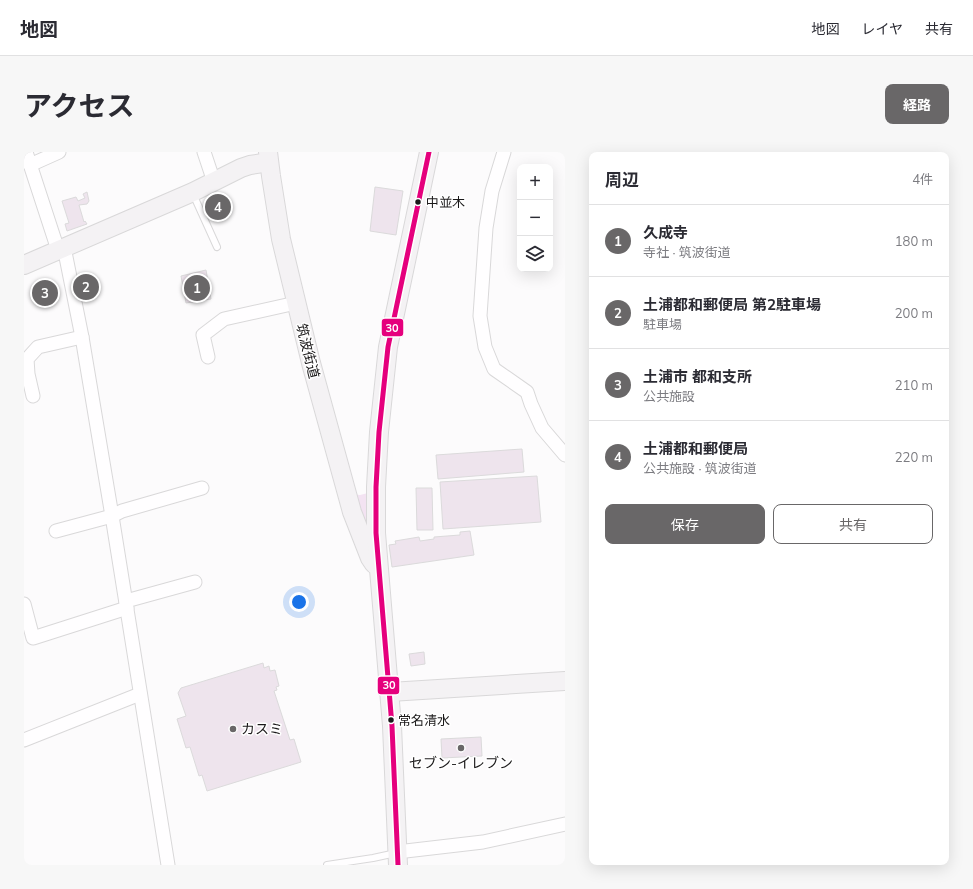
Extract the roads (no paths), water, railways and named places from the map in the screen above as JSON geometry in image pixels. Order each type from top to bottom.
[{"type":"street","points":[[26,152],[61,248],[82,337],[127,604],[168,865]]},
{"type":"street","points":[[30,165],[59,152]]},
{"type":"street","points":[[204,152],[214,182]]},
{"type":"street","points":[[429,152],[388,347],[379,432],[376,488],[378,570],[390,692],[398,859],[565,824]]},
{"type":"street","points":[[504,152],[492,191],[486,228],[480,316],[485,347],[494,369],[528,392],[531,404],[542,428],[565,455]]},
{"type":"street","points":[[24,265],[193,192],[268,157]]},
{"type":"street","name":"筑波街道","points":[[268,157],[281,239],[311,364],[345,489],[357,526],[370,558],[378,570]]},
{"type":"street","points":[[208,357],[202,335],[224,319],[296,303]]},
{"type":"street","points":[[33,396],[28,374],[27,359],[38,347],[82,337]]},
{"type":"street","points":[[56,531],[112,516],[202,488]]},
{"type":"street","points":[[345,489],[359,491],[376,488]]},
{"type":"street","points":[[357,526],[364,530],[376,533]]},
{"type":"street","points":[[24,604],[33,638],[127,604],[195,582]]},
{"type":"street","points":[[390,692],[565,681]]},
{"type":"street","points":[[24,740],[140,694]]},
{"type":"lane","points":[[193,192],[217,247]]},
{"type":"lane","points":[[327,865],[373,858],[398,859]]},
{"type":"place","name":"中並木","points":[[418,202]]},
{"type":"place","name":"土浦都和郵便局","points":[[218,207]]},
{"type":"place","name":"土浦都和郵便局 第2駐車場","points":[[86,287]]},
{"type":"place","name":"久成寺","points":[[197,288]]},
{"type":"place","name":"土浦市 都和支所","points":[[45,293]]},
{"type":"place","name":"常名清水","points":[[391,720]]},
{"type":"place","name":"カスミ","points":[[233,729]]},
{"type":"place","name":"セブン-イレブン","points":[[461,748]]}]
